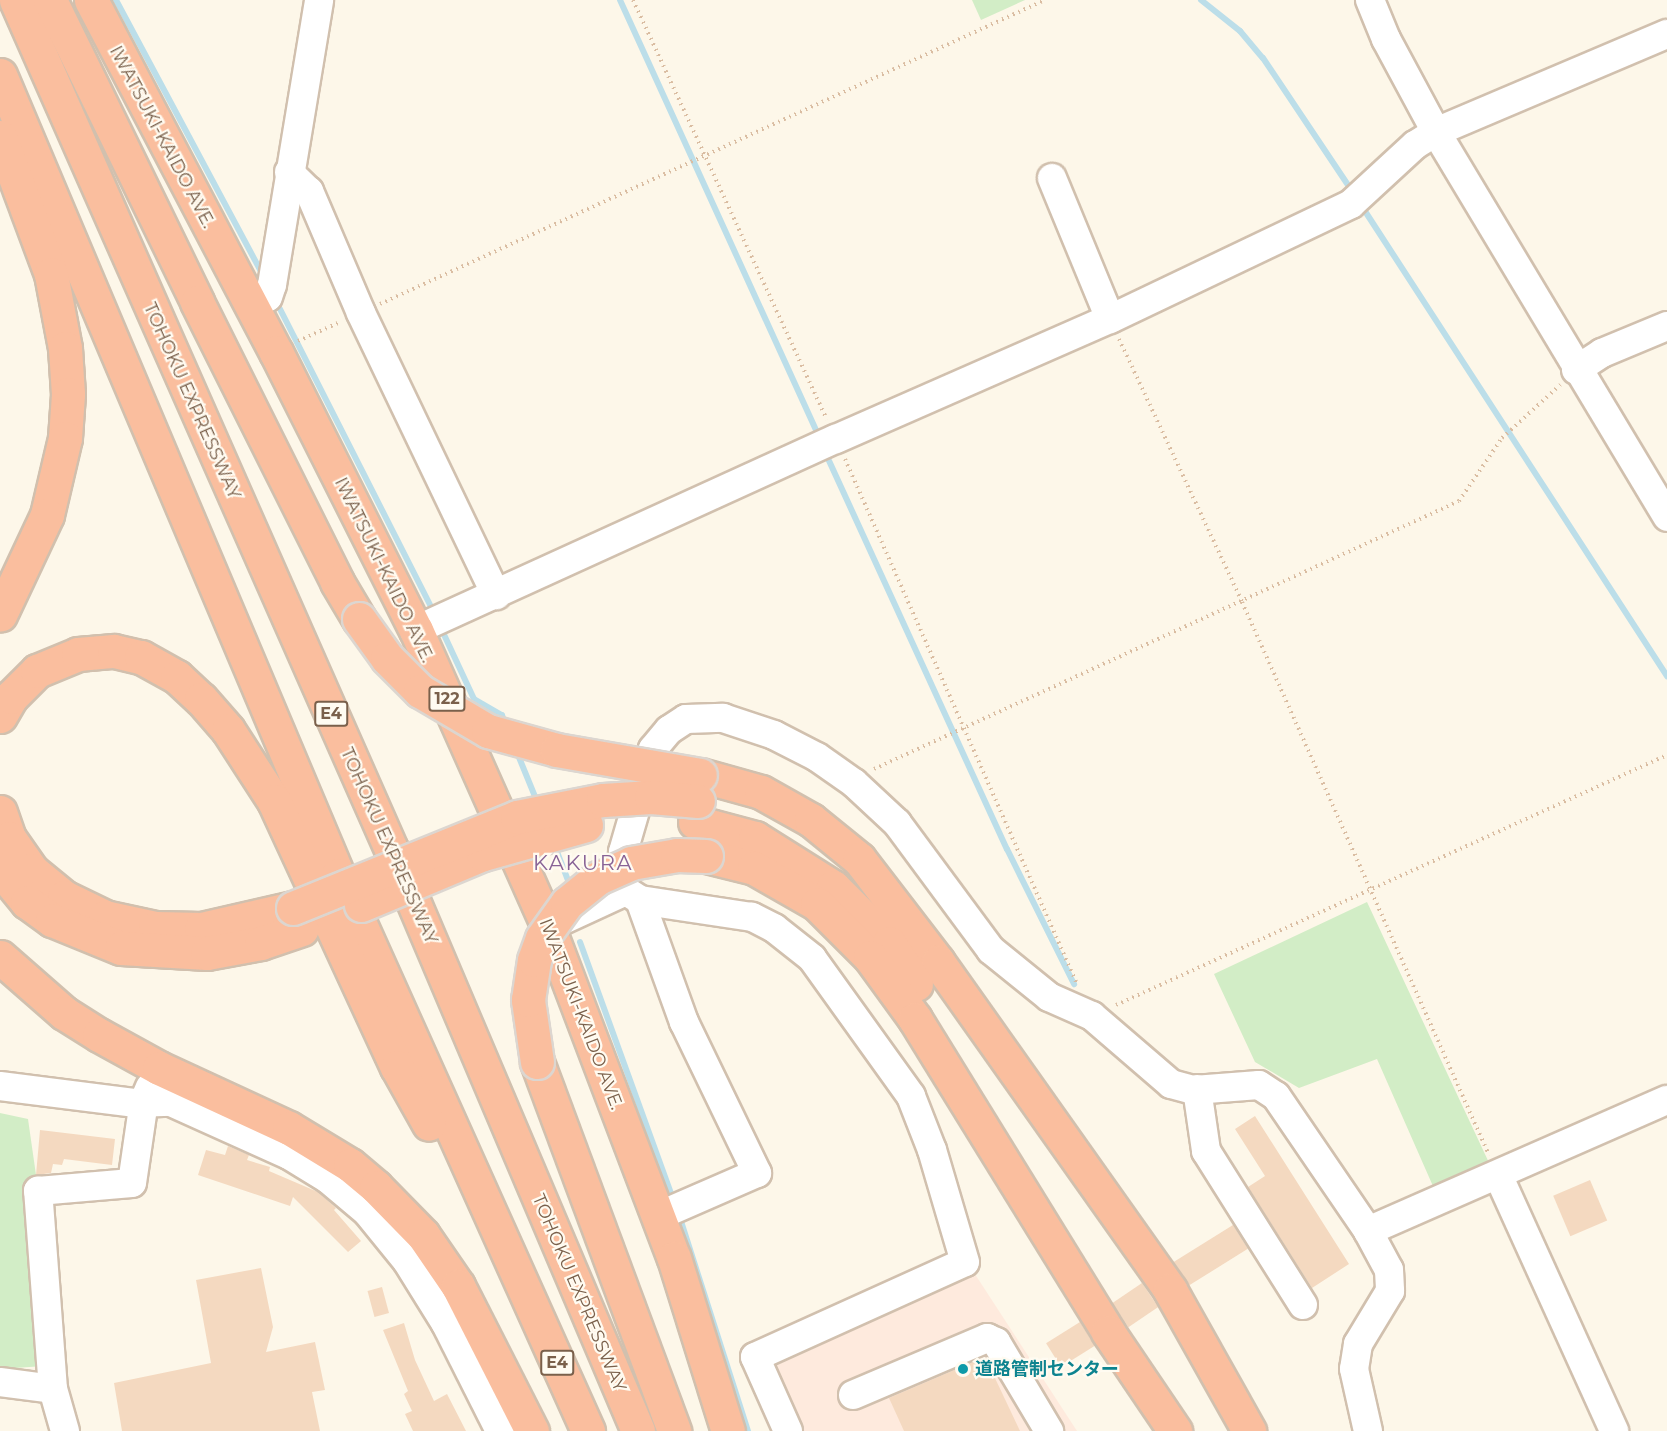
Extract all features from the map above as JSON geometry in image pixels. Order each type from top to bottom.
[{"type":"highway","name":"TOHOKU EXPRESSWAY","points":[[16,0],[391,849],[638,1431]]},
{"type":"highway","points":[[50,0],[212,333],[337,582],[359,619],[387,658],[420,691],[488,731],[557,750],[698,799],[755,838],[792,858],[833,887],[889,943],[930,1004],[966,1070],[1014,1175]]},
{"type":"highway","name":"IWATSUKI-KAIDO AVE.","points":[[91,0],[252,308],[431,624],[658,1216],[728,1431]]},
{"type":"highway","name":"E4","points":[[0,75],[338,875],[588,1431]]},
{"type":"highway","points":[[0,137],[51,274],[65,348],[68,394],[65,438],[47,515],[0,615]]},
{"type":"highway","points":[[0,716],[11,697],[37,671],[78,654],[114,651],[141,657],[177,676],[201,699],[228,730],[274,801],[397,1067],[526,1295]]},
{"type":"highway","points":[[0,812],[9,838],[31,870],[64,897],[105,917],[156,928],[201,929],[298,918],[483,854],[565,829],[629,819],[698,799],[761,792],[811,820],[859,859],[917,934],[1170,1290],[1249,1431]]},
{"type":"highway","points":[[674,1431],[537,1062],[528,1000],[534,960],[542,938],[567,903],[598,878],[631,863],[677,855],[706,856],[754,868],[808,899],[870,957],[915,1019],[1014,1175],[1108,1332],[1175,1431]]},
{"type":"highway","points":[[0,869],[27,902],[52,920],[72,931],[121,948],[207,953],[261,943],[298,918]]},
{"type":"highway","points":[[0,957],[64,1013],[159,1068],[323,1147],[350,1165],[401,1211],[442,1263],[476,1317],[532,1431]]},
{"type":"street","points":[[252,308],[268,297],[272,285],[319,0]]},
{"type":"street","points":[[1370,0],[1386,39],[1436,132],[1576,370],[1667,517]]},
{"type":"street","points":[[431,624],[826,443],[1110,319],[1356,200],[1415,145],[1436,132],[1667,34]]},
{"type":"street","points":[[289,172],[309,191],[361,313],[496,595]]},
{"type":"street","points":[[1052,178],[1110,319]]},
{"type":"street","points":[[1576,370],[1602,352],[1667,326]]},
{"type":"street","points":[[658,1216],[757,1173],[684,1022],[633,896],[621,881],[623,852],[653,749],[669,730],[687,719],[723,718],[774,735],[854,783],[897,823],[991,950],[1048,997],[1092,1016],[1171,1084],[1197,1089],[1258,1085],[1276,1096],[1368,1231],[1389,1270],[1390,1291],[1358,1344],[1354,1369],[1368,1431]]},
{"type":"street","points":[[548,927],[633,896],[752,917],[774,928],[812,958],[911,1096],[932,1150],[965,1262],[755,1356],[788,1431]]},
{"type":"street","points":[[65,1431],[53,1389],[39,1191],[132,1183],[144,1101],[159,1068]]},
{"type":"street","points":[[0,1086],[171,1102],[289,1155],[328,1179],[367,1212],[407,1261],[440,1315],[500,1431]]},
{"type":"street","points":[[1197,1089],[1206,1151],[1303,1305]]},
{"type":"street","points":[[1368,1231],[1499,1177],[1667,1100]]},
{"type":"street","points":[[1499,1177],[1614,1431]]},
{"type":"street","points":[[853,1395],[987,1338],[996,1342],[1049,1431]]},
{"type":"street","points":[[0,1382],[53,1389]]},
{"type":"path","points":[[633,0],[703,156],[826,443],[962,729],[1092,1016],[1667,755]]},
{"type":"path","points":[[302,340],[1045,0]]},
{"type":"path","points":[[1110,319],[1242,602],[1368,890],[1499,1177]]},
{"type":"path","points":[[854,783],[860,776],[1459,501],[1508,434],[1576,370]]},
{"type":"shaded area","points":[[971,1268],[1077,1431],[796,1431],[770,1371],[772,1358]]},
{"type":"green space","points":[[972,0],[1025,0],[981,20]]},
{"type":"green space","points":[[1367,902],[1491,1167],[1436,1193],[1377,1059],[1299,1088],[1255,1062],[1214,974]]},
{"type":"green space","points":[[0,1113],[28,1119],[36,1175],[27,1179],[44,1366],[0,1369]]},
{"type":"building","points":[[1255,1116],[1349,1264],[1312,1288],[1248,1187],[1265,1176],[1235,1129]]},
{"type":"building","points":[[40,1130],[115,1139],[112,1165],[64,1159],[62,1165],[53,1164],[51,1173],[36,1175]]},
{"type":"building","points":[[228,1146],[249,1155],[247,1160],[270,1167],[269,1171],[318,1192],[336,1208],[334,1210],[361,1241],[348,1252],[293,1197],[290,1206],[198,1175],[206,1150],[225,1155]]},
{"type":"building","points":[[1590,1180],[1607,1221],[1570,1236],[1553,1196]]},
{"type":"building","points":[[1233,1225],[1248,1249],[1188,1286],[1174,1262]]},
{"type":"building","points":[[261,1268],[273,1327],[266,1352],[315,1342],[325,1390],[312,1392],[320,1431],[122,1431],[114,1383],[211,1363],[196,1280]]},
{"type":"building","points":[[1142,1283],[1158,1307],[1128,1327],[1112,1303]]},
{"type":"building","points":[[382,1287],[389,1313],[374,1317],[368,1291]]},
{"type":"building","points":[[1080,1322],[1095,1346],[1061,1367],[1046,1343]]},
{"type":"building","points":[[404,1323],[415,1360],[434,1401],[447,1394],[466,1431],[413,1431],[405,1414],[412,1411],[404,1394],[408,1391],[383,1330]]},
{"type":"building","name":"道路管制センター","points":[[985,1357],[1020,1431],[904,1431],[889,1398]]},
{"type":"waterway","points":[[116,0],[262,274]]},
{"type":"waterway","points":[[620,0],[819,437]]},
{"type":"waterway","points":[[1201,0],[1240,31],[1263,58],[1352,191]]},
{"type":"waterway","points":[[1361,205],[1667,676]]},
{"type":"waterway","points":[[280,309],[435,614]]},
{"type":"waterway","points":[[825,452],[1007,849],[1074,984]]},
{"type":"waterway","points":[[440,626],[474,699],[502,715],[505,724]]},
{"type":"waterway","points":[[516,750],[538,804]]},
{"type":"waterway","points":[[554,844],[571,888]]},
{"type":"waterway","points":[[580,942],[674,1202]]},
{"type":"waterway","points":[[679,1215],[748,1431]]},
{"type":"place","name":"道路管制センター","points":[[963,1369]]},
{"type":"district","name":"KAKURA","points":[[583,863]]}]
